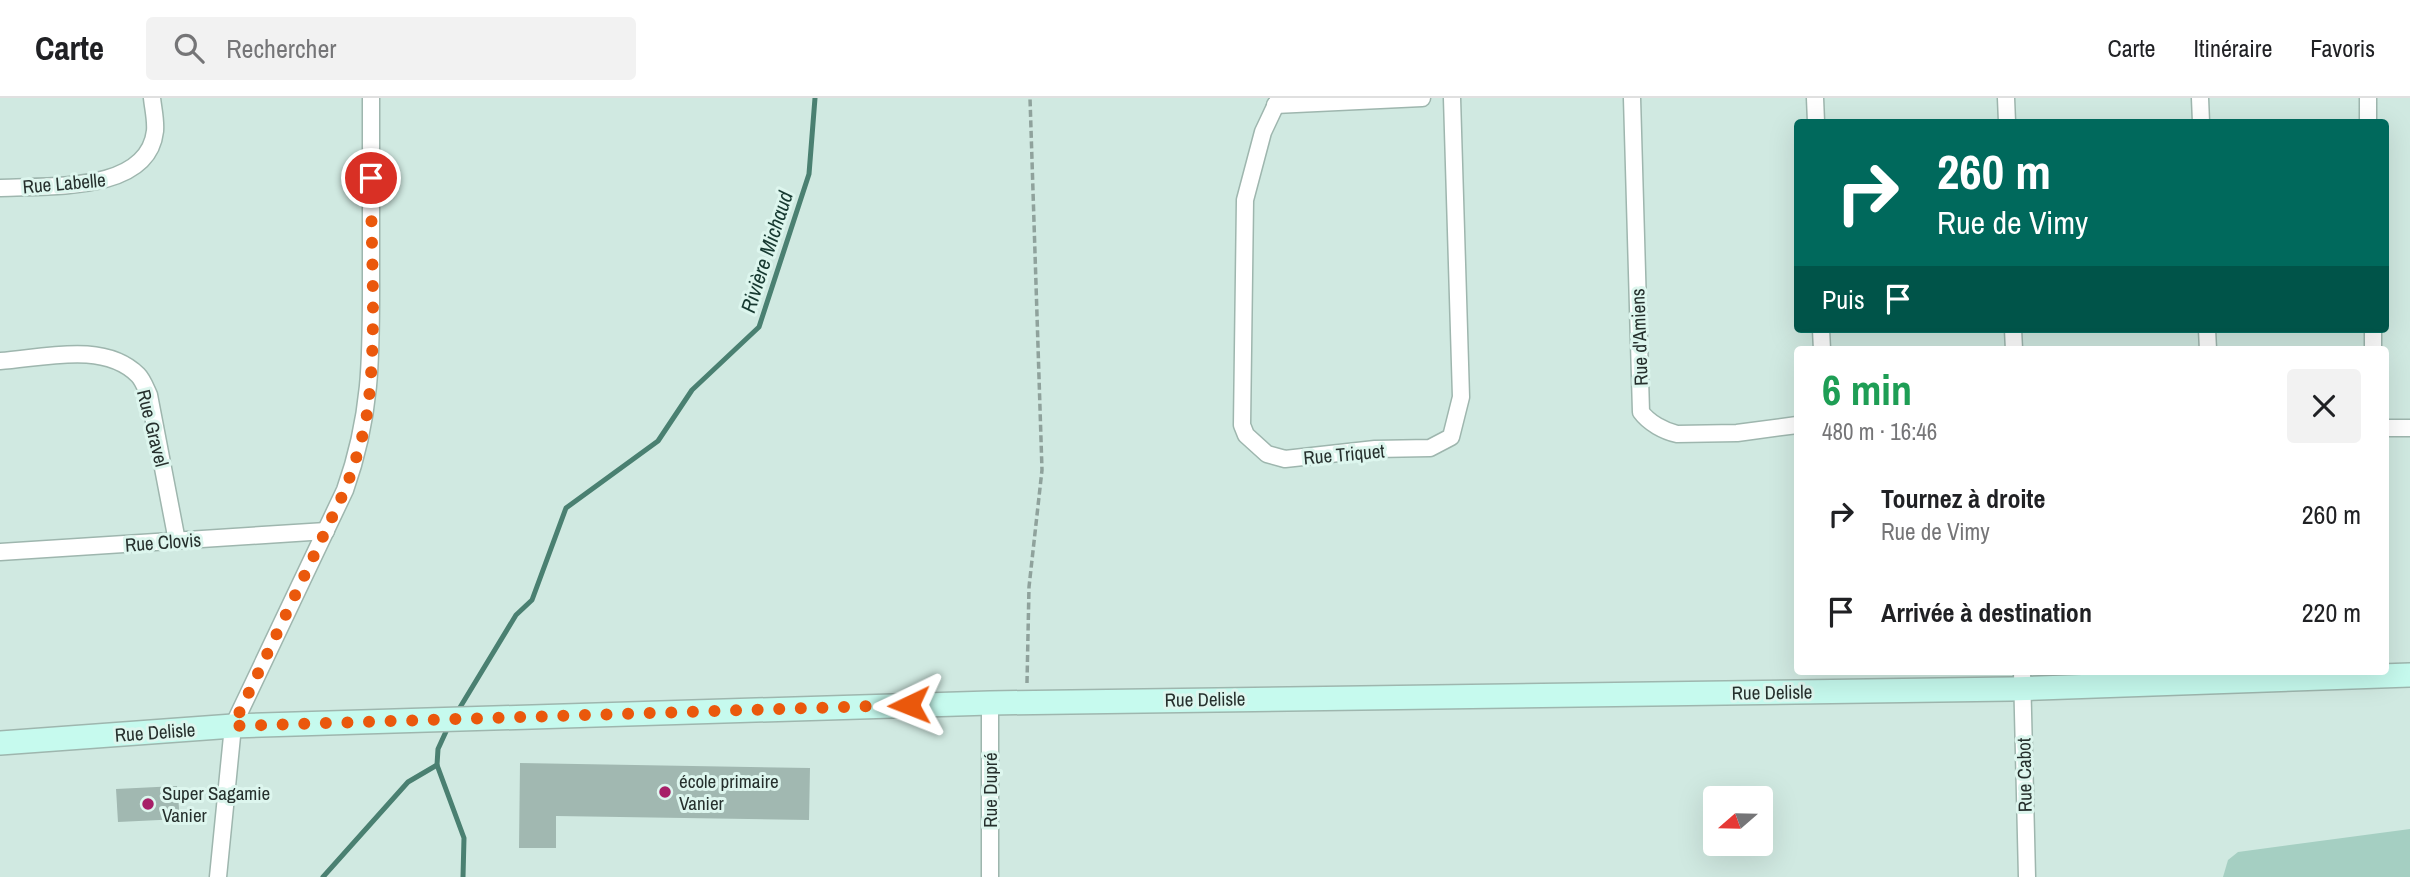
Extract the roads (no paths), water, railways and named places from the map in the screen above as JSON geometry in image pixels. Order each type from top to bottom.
[{"type":"street","name":"Rue Labelle","points":[[0,188],[88,183],[114,178],[137,167],[155,132],[152,98]]},
{"type":"street","points":[[218,877],[233,726],[345,490],[359,449],[368,409],[373,343],[371,98]]},
{"type":"street","points":[[1277,102],[1422,98]]},
{"type":"street","name":"Rue Triquet","points":[[1277,102],[1264,132],[1245,200],[1242,425],[1246,435],[1267,454],[1285,458],[1375,449],[1430,448],[1451,437],[1461,397],[1452,98]]},
{"type":"street","name":"Rue d'Amiens","points":[[1632,98],[1641,412],[1668,432],[1677,434],[1737,433],[1794,425]]},
{"type":"street","points":[[1815,98],[1816,119]]},
{"type":"street","points":[[2006,98],[2007,119]]},
{"type":"street","points":[[2200,98],[2201,119]]},
{"type":"street","points":[[2368,98],[2368,119]]},
{"type":"street","name":"Rue Gravel","points":[[0,361],[95,354],[121,364],[139,376],[149,395],[177,541]]},
{"type":"street","points":[[2389,428],[2410,428]]},
{"type":"street","name":"Rue Clovis","points":[[0,552],[326,531]]},
{"type":"street","name":"Rue Delisle","points":[[0,743],[233,726],[990,703],[2022,680],[2410,675]]},
{"type":"street","name":"Rue Cabot","points":[[2022,680],[2026,877]]},
{"type":"street","name":"Rue Dupré","points":[[990,703],[990,877]]},
{"type":"waterway","name":"Rivière Michaud","points":[[456,714],[516,615],[532,600],[566,508],[658,441],[692,390],[759,327],[809,174],[815,98]]},
{"type":"waterway","name":"Rivière Michaud","points":[[323,877],[408,782],[437,765],[438,749],[449,725]]},
{"type":"waterway","points":[[437,765],[464,838],[463,877]]},
{"type":"place","name":"école primaire Vanier","points":[[665,792]]},
{"type":"place","name":"Super Sagamie Vanier","points":[[148,804]]}]
